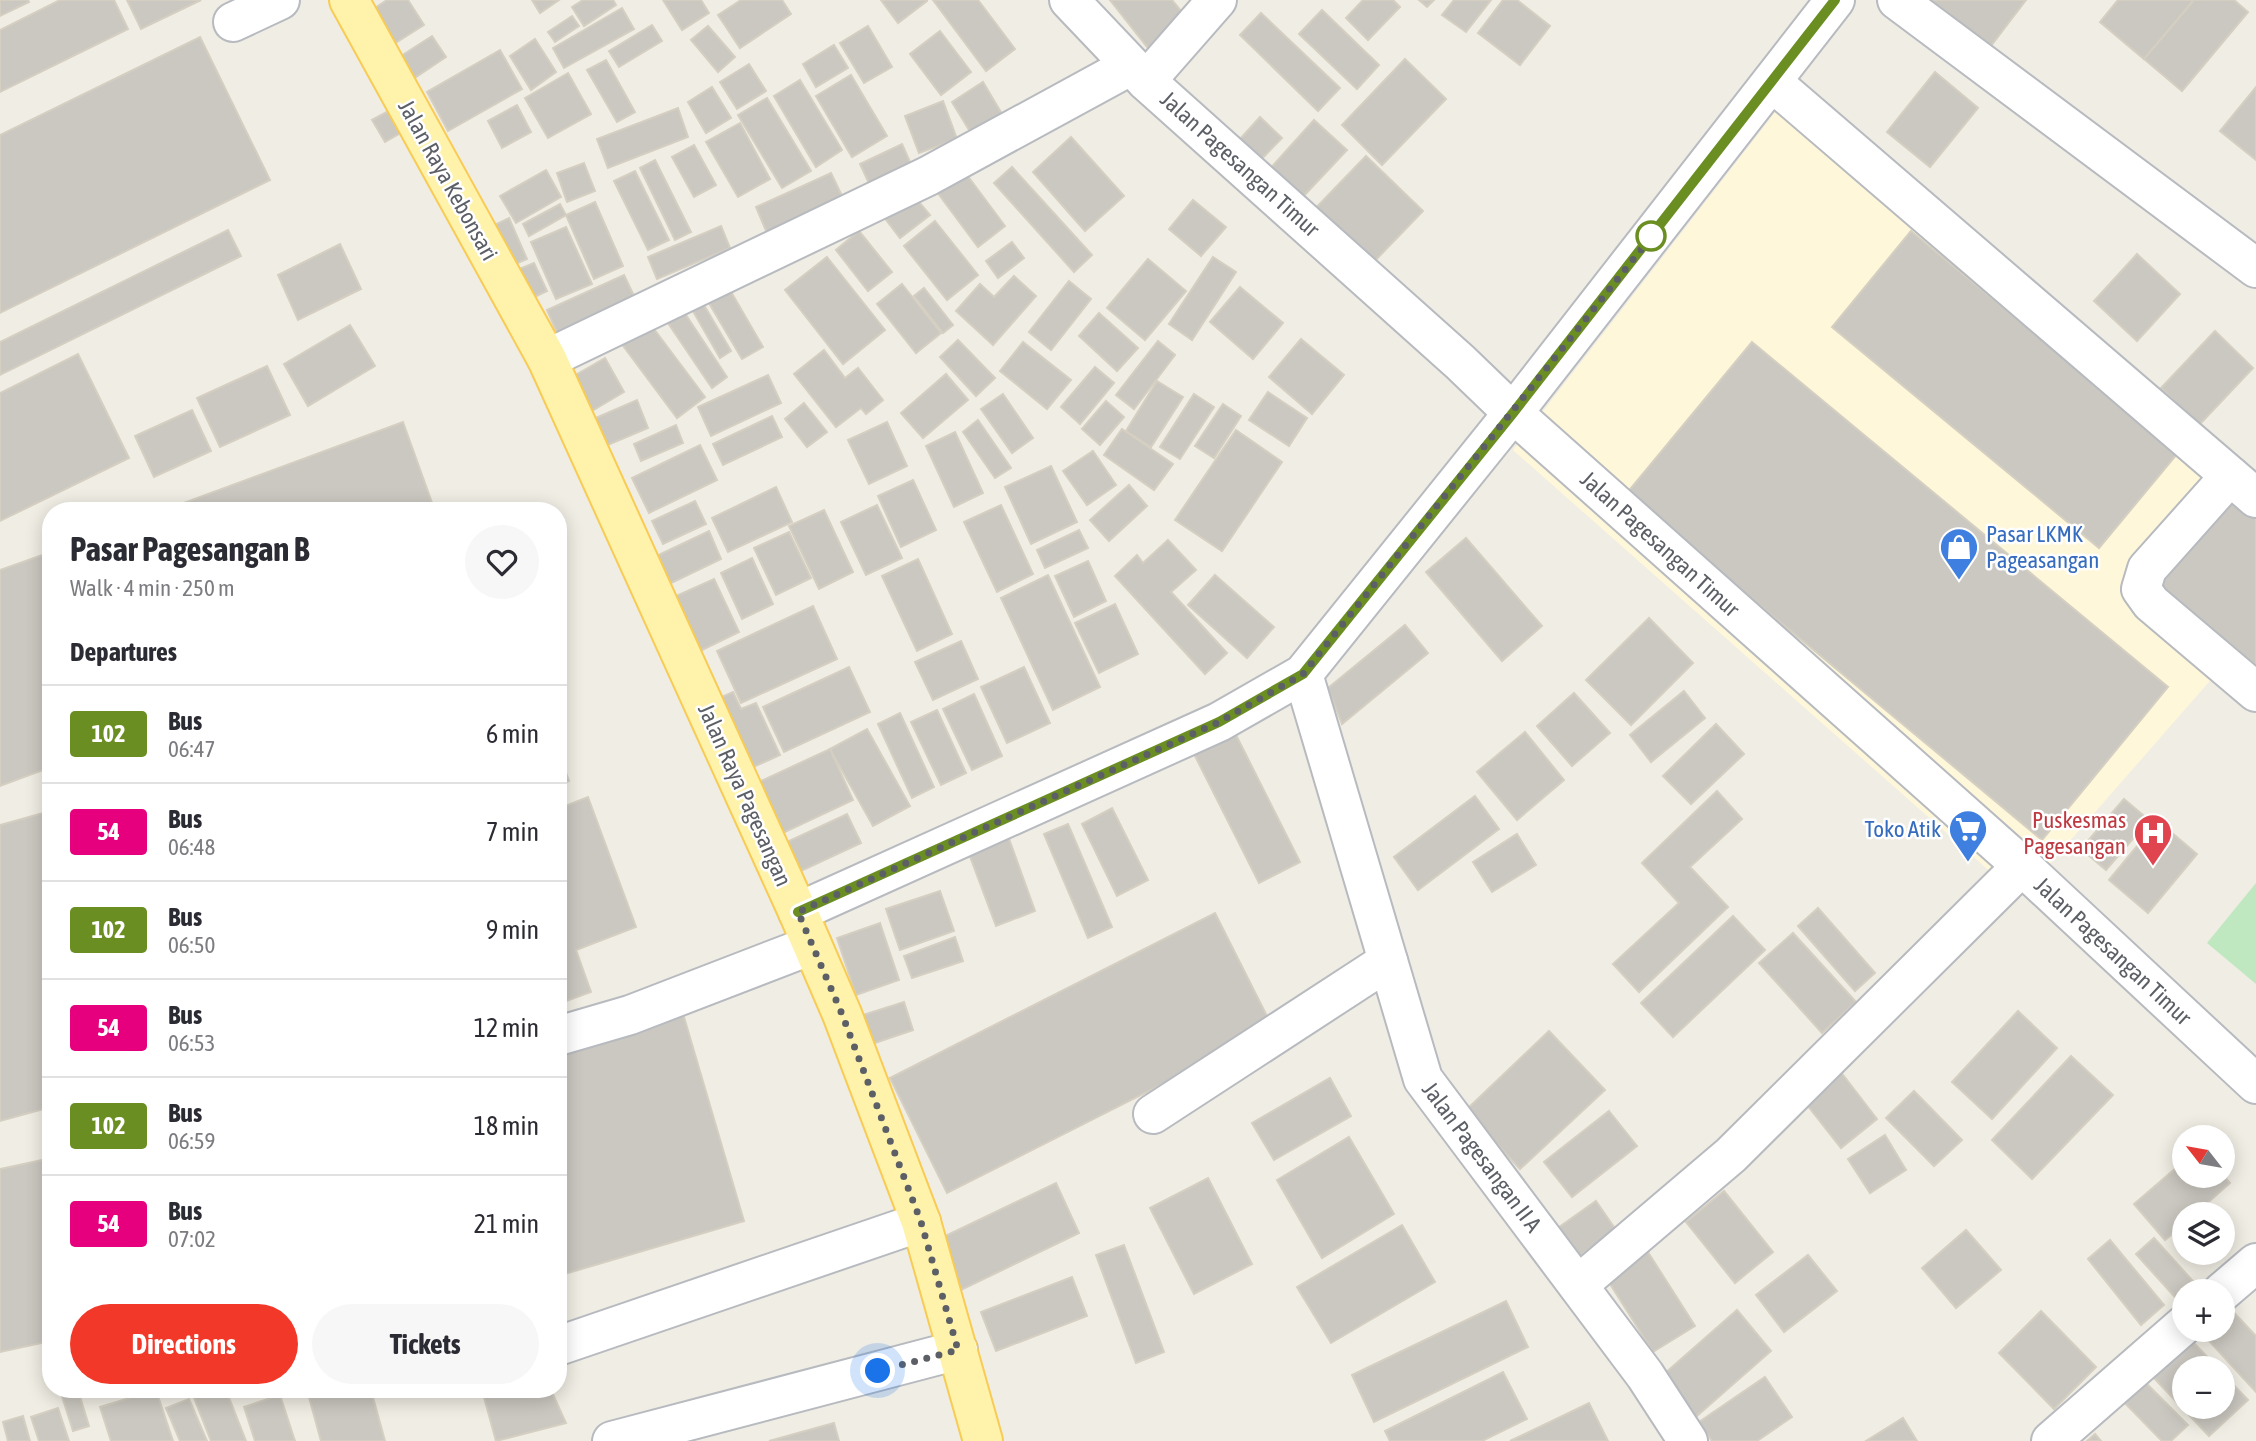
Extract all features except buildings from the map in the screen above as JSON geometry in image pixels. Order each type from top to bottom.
[{"type":"main road","name":"Jalan Raya Kebonsari","points":[[349,0],[547,359]]},
{"type":"main road","name":"Jalan Raya Pagesangan","points":[[547,359],[842,1014],[921,1222],[983,1441]]},
{"type":"street","points":[[233,22],[280,0]]},
{"type":"street","name":"Jalan Pagesangan Timur","points":[[1069,0],[1138,74],[1460,362],[1513,413],[2022,866],[2255,1080]]},
{"type":"street","points":[[547,359],[1138,74],[1217,0]]},
{"type":"street","points":[[567,1033],[630,1015],[1219,722],[1303,674],[1513,413],[1835,0]]},
{"type":"street","points":[[1897,0],[2256,268]]},
{"type":"street","points":[[1772,82],[2243,487],[2147,569],[2141,589],[2151,603],[2256,692]]},
{"type":"street","name":"Jalan Pagesangan II A","points":[[1303,674],[1423,1079],[1645,1375],[1688,1441]]},
{"type":"street","points":[[1578,1285],[1731,1154],[2022,866]]},
{"type":"street","points":[[1153,1114],[1388,961]]},
{"type":"street","points":[[567,1343],[921,1222]]},
{"type":"street","points":[[2235,1281],[2256,1263]]},
{"type":"street","points":[[2051,1441],[2172,1335]]},
{"type":"street","points":[[612,1441],[958,1350]]},
{"type":"shaded area","name":"Pasar LKMK Pageasangan","points":[[1794,88],[2256,488],[2256,711],[2215,675],[2020,898],[1513,450]]},
{"type":"green space","points":[[2256,883],[2256,984],[2207,943]]},
{"type":"bus line","name":"102","points":[[798,912],[1219,722],[1303,674],[1513,413],[1835,0]]},
{"type":"place","name":"Pasar LKMK Pageasangan","points":[[1959,581]]},
{"type":"place","name":"Toko Atik","points":[[1968,863]]},
{"type":"place","name":"Puskesmas Pagesangan","points":[[2153,867]]},
{"type":"route","points":[[878,1371],[958,1350],[921,1222],[842,1014],[798,912],[1219,722],[1303,674],[1659,227],[1651,236]]}]
